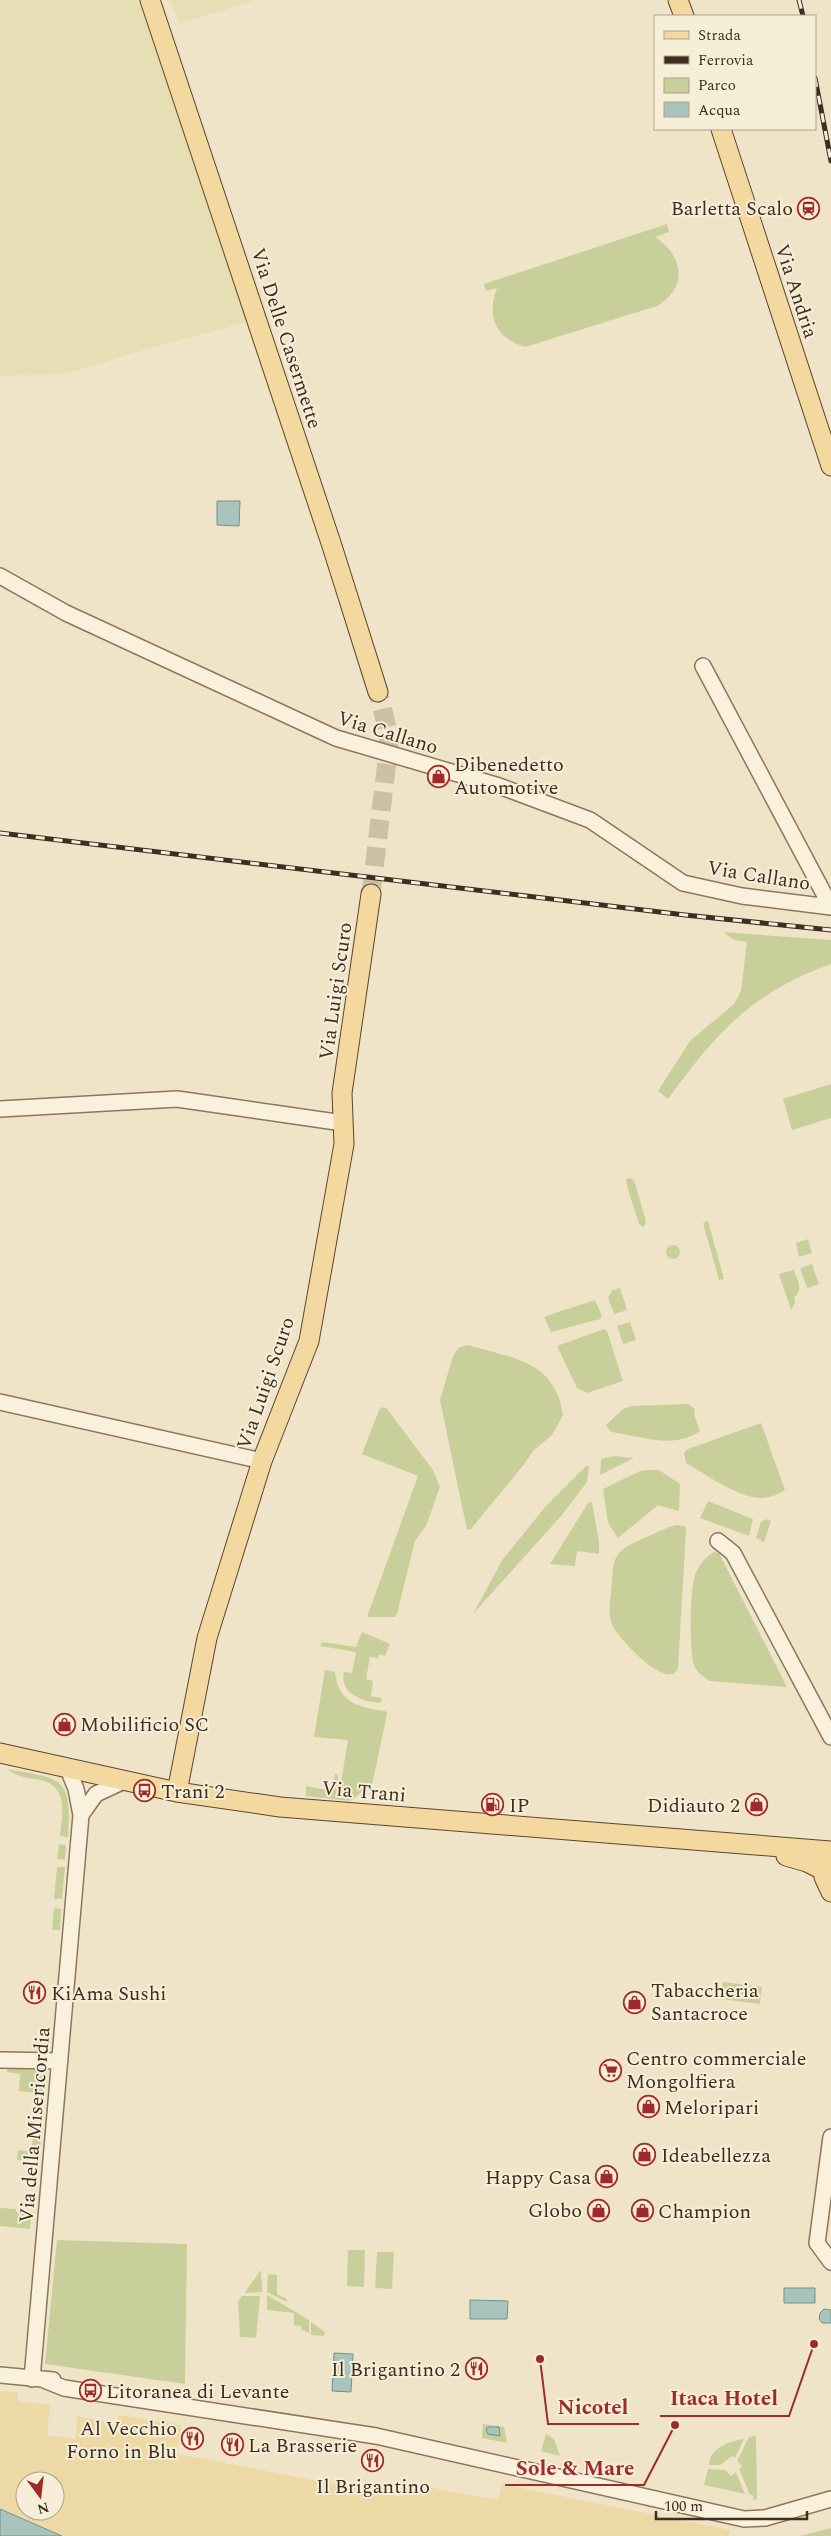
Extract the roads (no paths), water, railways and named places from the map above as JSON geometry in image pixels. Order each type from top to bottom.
[{"type":"main road","name":"Via Delle Casermette","points":[[150,0],[332,546],[378,692]]},
{"type":"main road","points":[[678,0],[684,15]]},
{"type":"main road","name":"Via Andria","points":[[721,130],[831,466]]},
{"type":"main road","name":"Via Luigi Scuro","points":[[177,1792],[207,1638],[262,1461],[309,1341],[344,1144],[342,1094],[371,894]]},
{"type":"main road","name":"Via Trani","points":[[0,1753],[177,1792],[280,1807],[548,1830],[729,1842],[831,1852]]},
{"type":"main road","name":"Via Trani","points":[[729,1842],[807,1862],[828,1865],[826,1884],[831,1892]]},
{"type":"street","name":"Via Callano","points":[[0,576],[66,613],[336,738],[499,786],[590,820],[683,882],[742,896],[831,907]]},
{"type":"street","points":[[703,666],[831,907]]},
{"type":"street","points":[[0,1109],[177,1099],[343,1122]]},
{"type":"street","points":[[0,1402],[262,1461]]},
{"type":"street","points":[[718,1541],[733,1553],[831,1736]]},
{"type":"street","name":"Via della Misericordia","points":[[38,2380],[60,2061],[81,1815],[76,1789],[68,1769]]},
{"type":"street","points":[[81,1815],[96,1794],[126,1780]]},
{"type":"street","points":[[0,2060],[60,2061]]},
{"type":"street","points":[[831,2137],[817,2244],[831,2262]]},
{"type":"street","points":[[0,2376],[38,2380],[64,2388],[222,2408],[376,2432],[744,2519],[764,2518],[831,2499]]},
{"type":"water","points":[[217,501],[240,501],[239,526],[217,525]]},
{"type":"water","points":[[784,2288],[815,2288],[815,2303],[784,2303]]},
{"type":"water","points":[[470,2300],[508,2301],[507,2319],[470,2319]]},
{"type":"water","points":[[824,2309],[831,2310],[831,2323],[822,2323],[819,2319],[820,2313]]},
{"type":"water","points":[[334,2353],[353,2354],[351,2392],[332,2391]]},
{"type":"water","points":[[488,2427],[499,2427],[500,2436],[488,2434],[486,2429]]},
{"type":"water","points":[[0,2509],[15,2516],[15,2521],[28,2521],[62,2536],[0,2536]]},
{"type":"tunnel","points":[[371,894],[389,745],[388,731],[378,692]]},
{"type":"railway","points":[[799,0],[803,15]]},
{"type":"railway","points":[[816,83],[831,161]]},
{"type":"railway","points":[[0,833],[685,915],[831,930]]},
{"type":"place","name":"Barletta Scalo","points":[[809,208]]},
{"type":"place","name":"Dibenedetto Automotive","points":[[438,776]]},
{"type":"place","name":"Mobilificio SC","points":[[64,1724]]},
{"type":"place","name":"Trani 2","points":[[145,1791]]},
{"type":"place","name":"IP","points":[[493,1805]]},
{"type":"place","name":"Didiauto 2","points":[[756,1805]]},
{"type":"place","name":"KiAma Sushi","points":[[35,1993]]},
{"type":"place","name":"Tabaccheria Santacroce","points":[[635,2002]]},
{"type":"place","name":"Centro commerciale Mongolfiera","points":[[610,2070]]},
{"type":"place","name":"Meloripari","points":[[648,2107]]},
{"type":"place","name":"Ideabellezza","points":[[645,2155]]},
{"type":"place","name":"Happy Casa","points":[[607,2177]]},
{"type":"place","name":"Globo","points":[[598,2210]]},
{"type":"place","name":"Champion","points":[[642,2211]]},
{"type":"place","name":"Itaca Hotel","points":[[814,2344]]},
{"type":"place","name":"Nicotel","points":[[540,2359]]},
{"type":"place","name":"Il Brigantino 2","points":[[476,2369]]},
{"type":"place","name":"Litoranea di Levante","points":[[90,2391]]},
{"type":"place","name":"Sole & Mare","points":[[675,2425]]},
{"type":"place","name":"Al Vecchio Forno in Blu","points":[[193,2439]]},
{"type":"place","name":"La Brasserie","points":[[232,2445]]},
{"type":"place","name":"Il Brigantino","points":[[373,2460]]}]
